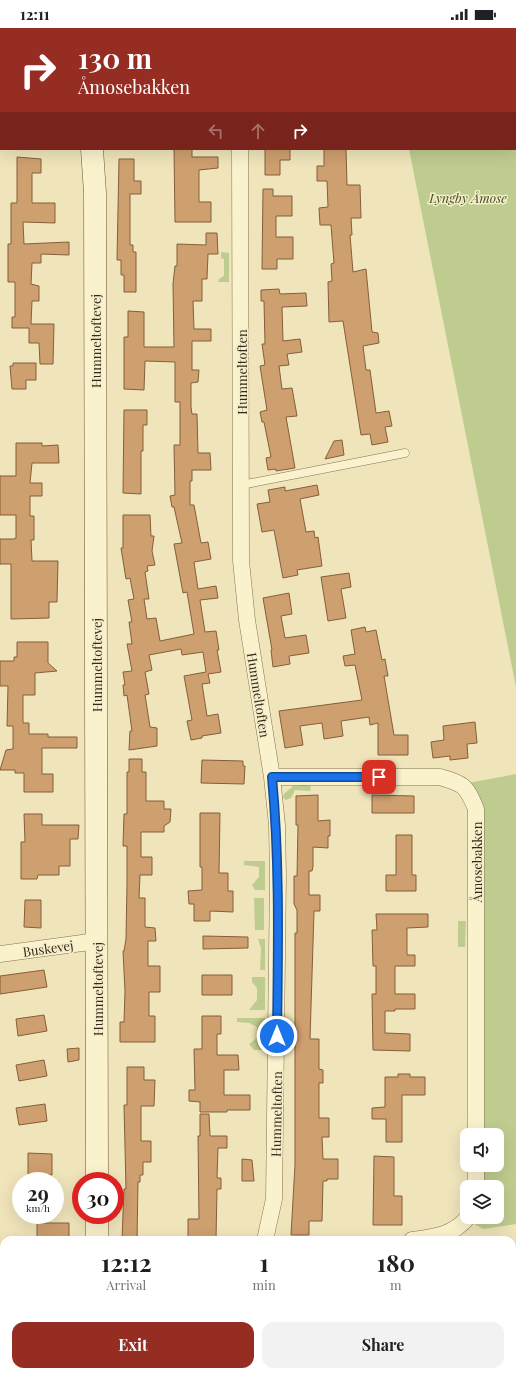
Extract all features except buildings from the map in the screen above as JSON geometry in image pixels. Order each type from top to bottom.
[{"type":"street","name":"Hummeltoftevej","points":[[92,150],[95,193],[97,1172]]},
{"type":"street","name":"Hummeltoften","points":[[240,150],[241,561],[247,620],[272,777],[277,825],[276,1132],[274,1199],[266,1236]]},
{"type":"street","name":"Åmosebakken","points":[[272,777],[440,777],[460,783],[470,794],[476,809],[476,1128]]},
{"type":"street","name":"Buskevej","points":[[0,954],[97,941]]},
{"type":"street","points":[[97,1224],[97,1236]]},
{"type":"street","points":[[430,1236],[449,1232],[462,1224]]},
{"type":"lane","points":[[241,485],[405,453]]},
{"type":"green space","name":"Lyngby Åmose","points":[[409,150],[516,150],[516,687]]},
{"type":"green space","points":[[221,252],[229,253],[229,282],[218,282],[219,279],[224,276],[224,259],[221,258]]},
{"type":"green space","points":[[516,774],[516,1224],[483,1229],[474,1224],[504,1224],[504,1180],[480,1180],[480,1172],[504,1172],[504,1128],[480,1128],[468,783]]},
{"type":"green space","points":[[293,786],[311,786],[310,791],[295,790],[291,798],[286,800],[283,798],[284,794]]},
{"type":"green space","points":[[244,861],[265,861],[265,890],[255,890],[252,885],[259,877],[259,867],[244,865]]},
{"type":"green space","points":[[254,898],[264,898],[264,930],[255,930]]},
{"type":"green space","points":[[458,921],[466,921],[465,947],[458,947]]},
{"type":"green space","points":[[258,939],[265,939],[265,970],[260,970],[261,948]]},
{"type":"green space","points":[[252,977],[265,977],[265,1010],[249,1010],[257,1000],[257,988],[252,982]]},
{"type":"green space","points":[[237,1018],[265,1018],[265,1050],[254,1050],[249,1044],[257,1038],[257,1027],[249,1023],[237,1022]]},
{"type":"route","points":[[277,1036],[278,876],[277,825],[272,777],[379,777]]}]
